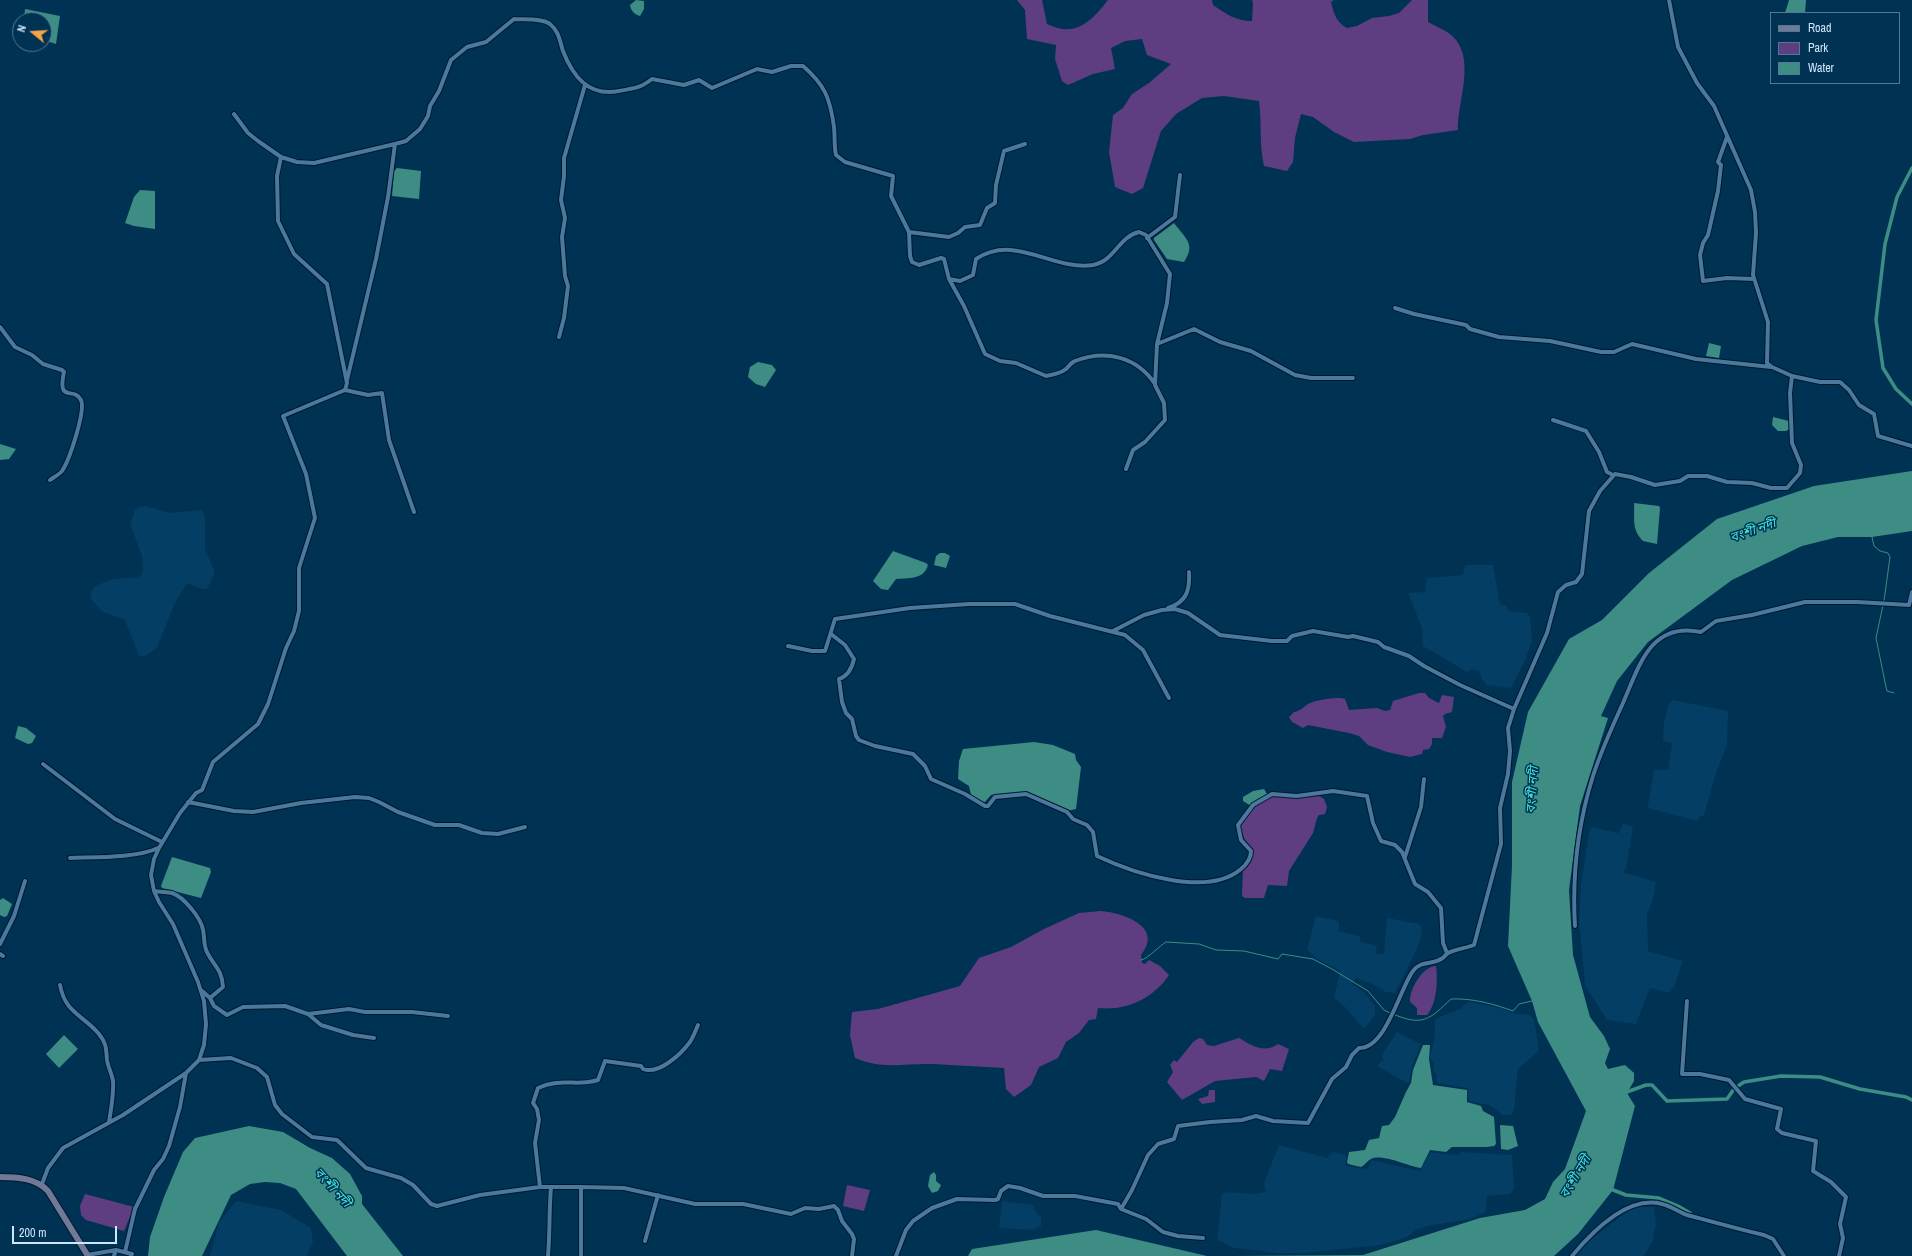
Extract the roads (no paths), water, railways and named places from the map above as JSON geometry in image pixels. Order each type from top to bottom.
[{"type":"street","points":[[1669,0],[1678,47],[1697,83],[1714,106],[1751,190],[1754,201],[1756,233],[1753,266],[1754,279],[1768,322],[1767,363],[1772,367],[1792,376],[1820,382],[1840,382],[1849,390],[1859,405],[1874,414],[1878,436],[1912,446]]},
{"type":"street","points":[[234,114],[248,132],[270,150],[297,162],[314,163],[406,141],[420,128],[428,116],[430,106],[439,91],[451,60],[468,48],[486,42],[514,19],[550,24],[557,32],[572,71],[589,89],[600,93],[610,93],[643,87],[652,79],[684,85],[699,80],[712,88],[757,69],[772,72],[791,66],[803,66],[816,78],[827,92],[832,113],[836,155],[845,162],[893,176],[891,196],[909,232],[910,256],[912,262],[919,265],[941,258],[944,259],[949,279],[964,306],[985,354],[1000,361],[1016,363],[1046,376],[1064,370],[1074,361],[1095,356],[1117,356],[1126,359],[1145,370],[1164,403],[1165,420],[1145,442],[1133,450],[1126,469]]},
{"type":"street","points":[[559,337],[564,318],[568,286],[565,276],[562,237],[565,218],[561,200],[564,176],[564,158],[585,85]]},
{"type":"street","points":[[1727,136],[1718,162],[1721,165],[1718,191],[1708,235],[1703,243],[1700,255],[1703,281],[1727,278],[1754,279]]},
{"type":"street","points":[[345,390],[376,258],[388,196],[394,144]]},
{"type":"street","points":[[909,232],[949,237],[965,228],[980,225],[987,208],[995,203],[996,185],[1004,151],[1025,144]]},
{"type":"street","points":[[281,156],[277,176],[278,221],[294,254],[327,284],[347,383]]},
{"type":"street","points":[[1147,238],[1175,217],[1180,175]]},
{"type":"street","points":[[949,279],[960,281],[968,278],[973,275],[976,259],[997,251],[1018,249],[1049,260],[1092,265],[1103,262],[1111,257],[1122,241],[1131,235],[1141,232],[1147,238],[1170,274],[1167,303],[1157,344],[1155,385]]},
{"type":"street","points":[[1395,308],[1414,314],[1466,325],[1470,329],[1499,337],[1550,341],[1601,352],[1614,352],[1632,344],[1696,359],[1772,367]]},
{"type":"street","points":[[0,327],[15,347],[32,355],[43,364],[62,370],[64,372],[61,384],[62,389],[81,400],[82,410],[78,432],[62,471],[50,480]]},
{"type":"street","points":[[1157,344],[1194,329],[1220,342],[1251,351],[1294,375],[1311,378],[1353,378]]},
{"type":"street","points":[[1553,420],[1586,431],[1599,452],[1607,472],[1613,475],[1631,476],[1655,485],[1680,481],[1688,476],[1707,476],[1727,482],[1744,482],[1771,488],[1787,488],[1800,473],[1801,465],[1792,443],[1790,393],[1792,376]]},
{"type":"street","points":[[42,1184],[48,1168],[63,1148],[123,1116],[186,1073],[199,1060],[204,1045],[206,1024],[204,1001],[201,990],[192,964],[154,891],[151,875],[154,859],[162,842],[188,802],[196,793],[202,790],[213,762],[258,724],[268,704],[286,648],[294,631],[299,611],[299,568],[315,518],[306,474],[283,416],[345,390],[368,395],[382,393],[389,440],[414,512]]},
{"type":"street","points":[[1121,1209],[1132,1190],[1148,1155],[1158,1144],[1174,1139],[1178,1126],[1242,1120],[1256,1116],[1273,1121],[1308,1123],[1332,1079],[1346,1067],[1352,1055],[1359,1048],[1364,1048],[1376,1040],[1394,1010],[1414,970],[1422,963],[1441,960],[1447,954],[1473,946],[1476,940],[1501,844],[1500,808],[1508,774],[1510,743],[1508,728],[1514,709],[1547,633],[1558,592],[1566,585],[1576,582],[1582,574],[1589,511],[1600,491],[1613,475]]},
{"type":"street","points":[[1113,631],[1144,615],[1178,605],[1188,590],[1189,572]]},
{"type":"street","points":[[1575,926],[1573,893],[1575,870],[1580,833],[1592,777],[1606,738],[1637,667],[1661,638],[1669,632],[1691,630],[1701,632],[1716,621],[1752,615],[1804,602],[1857,602],[1909,605],[1912,592]]},
{"type":"street","points":[[788,646],[812,651],[825,651],[835,620],[910,608],[1004,603],[1015,604],[1050,616],[1125,635],[1143,650],[1170,698]]},
{"type":"street","points":[[1162,610],[1175,609],[1188,613],[1220,635],[1272,641],[1287,641],[1292,636],[1313,631],[1371,640],[1409,656],[1424,666],[1460,685],[1514,709]]},
{"type":"street","points":[[831,634],[845,645],[854,658],[850,670],[839,679],[842,702],[846,713],[852,719],[856,736],[859,740],[875,746],[913,754],[925,766],[931,780],[965,794],[985,806],[988,806],[995,797],[1026,794],[1067,812],[1073,819],[1087,825],[1094,832],[1096,853],[1098,857],[1139,872],[1181,882],[1225,879],[1243,868],[1250,858],[1251,851],[1241,840],[1238,825],[1254,805],[1272,794],[1297,796],[1333,791],[1367,796],[1373,822],[1380,840],[1395,845],[1402,852],[1415,884],[1428,892],[1441,908],[1443,943],[1447,954]]},
{"type":"street","points":[[43,764],[115,819],[162,842]]},
{"type":"street","points":[[1405,858],[1421,808],[1424,779]]},
{"type":"street","points":[[188,802],[234,811],[253,812],[356,797],[374,800],[398,812],[435,825],[459,825],[482,833],[498,834],[524,827]]},
{"type":"street","points":[[70,858],[113,856],[148,852],[159,848]]},
{"type":"street","points":[[0,944],[14,916],[25,881]]},
{"type":"street","points":[[154,891],[173,893],[198,916],[203,930],[204,944],[208,954],[222,976],[223,987],[210,998]]},
{"type":"street","points":[[60,985],[69,1009],[84,1019],[100,1036],[108,1052],[107,1060],[113,1081],[110,1122]]},
{"type":"street","points":[[201,990],[210,998],[214,1006],[227,1015],[236,1009],[256,1005],[285,1006],[308,1014],[321,1025],[353,1035],[374,1038]]},
{"type":"street","points":[[1687,1001],[1682,1074],[1700,1074],[1729,1080],[1745,1099],[1781,1109],[1777,1129],[1782,1133],[1816,1141],[1813,1171],[1831,1182],[1846,1197],[1840,1224],[1843,1238],[1839,1256]]},
{"type":"street","points":[[308,1014],[349,1009],[365,1012],[412,1012],[448,1016]]},
{"type":"street","points":[[540,1187],[535,1143],[539,1120],[537,1109],[533,1103],[538,1088],[556,1082],[592,1082],[598,1080],[605,1062],[641,1066],[643,1069],[648,1071],[655,1070],[675,1057],[690,1041],[698,1025]]},
{"type":"street","points":[[199,1060],[231,1058],[258,1068],[266,1077],[275,1105],[282,1114],[312,1137],[337,1140],[366,1168],[401,1178],[413,1185],[434,1205],[439,1206],[480,1195],[540,1187],[581,1187],[624,1188],[695,1204],[743,1204],[791,1214],[805,1208],[834,1206],[854,1239],[852,1256]]},
{"type":"street","points":[[125,1252],[135,1209],[154,1170],[163,1159],[169,1146],[180,1107],[186,1073]]},
{"type":"street","points":[[0,1177],[18,1178],[42,1184],[48,1191],[88,1255],[116,1250],[132,1254],[131,1256]]},
{"type":"street","points":[[896,1256],[906,1230],[913,1221],[929,1211],[956,1199],[995,1200],[998,1199],[1003,1189],[1008,1186],[1043,1196],[1075,1196],[1104,1200],[1118,1204],[1121,1209],[1146,1219],[1163,1232],[1178,1236],[1203,1238]]},
{"type":"street","points":[[548,1256],[550,1231],[548,1211],[551,1187]]},
{"type":"street","points":[[581,1187],[581,1256]]},
{"type":"street","points":[[645,1241],[658,1195]]},
{"type":"street","points":[[1572,1256],[1590,1235],[1621,1211],[1631,1206],[1653,1203],[1663,1204],[1686,1215],[1764,1235],[1773,1239],[1784,1256]]},
{"type":"street","points":[[114,1256],[116,1250]]},
{"type":"water","points":[[636,0],[644,1],[644,9],[640,16],[633,12],[630,7],[630,5]]},
{"type":"water","points":[[1789,0],[1806,0],[1805,12],[1785,12]]},
{"type":"water","points":[[25,9],[40,12],[25,12]]},
{"type":"water","points":[[52,14],[60,16],[56,44],[52,43]]},
{"type":"water","points":[[397,168],[421,171],[419,199],[392,196],[394,171]]},
{"type":"water","points":[[140,190],[155,191],[155,229],[125,223],[134,197]]},
{"type":"water","points":[[1174,223],[1188,242],[1188,256],[1184,262],[1167,259],[1154,240],[1154,238]]},
{"type":"water","points":[[1709,343],[1721,346],[1719,358],[1706,356]]},
{"type":"water","points":[[758,362],[772,365],[776,370],[765,387],[756,384],[748,377],[750,367]]},
{"type":"water","points":[[1773,417],[1789,421],[1789,429],[1786,431],[1778,431],[1772,425]]},
{"type":"water","points":[[0,444],[16,449],[9,459],[0,460]]},
{"type":"water","name":"বংশী নদী","points":[[1912,471],[1912,531],[1872,537],[1838,537],[1802,546],[1732,580],[1648,642],[1617,681],[1601,716],[1608,718],[1580,806],[1569,890],[1573,955],[1590,1017],[1604,1036],[1610,1049],[1605,1063],[1608,1069],[1625,1065],[1634,1073],[1634,1081],[1627,1093],[1635,1106],[1613,1190],[1578,1234],[1554,1256],[1234,1256],[1363,1255],[1480,1218],[1525,1210],[1545,1199],[1553,1182],[1565,1169],[1586,1111],[1538,1022],[1532,1001],[1508,946],[1512,866],[1512,782],[1528,712],[1569,639],[1602,620],[1649,573],[1717,519],[1814,486]]},
{"type":"water","points":[[1634,503],[1659,506],[1657,544],[1643,541],[1639,537],[1634,523]]},
{"type":"water","points":[[893,551],[928,565],[926,570],[919,576],[896,579],[888,590],[881,589],[873,581]]},
{"type":"water","points":[[940,553],[945,553],[950,556],[946,568],[934,565],[936,556]]},
{"type":"water","points":[[18,726],[26,728],[36,736],[32,743],[28,744],[15,738]]},
{"type":"water","points":[[1034,742],[1053,745],[1075,754],[1076,760],[1081,767],[1076,809],[1067,811],[1025,792],[991,795],[984,803],[971,795],[969,786],[958,779],[959,761],[963,749]]},
{"type":"water","points":[[1264,789],[1267,794],[1251,806],[1243,801],[1243,797],[1253,791]]},
{"type":"water","points":[[172,857],[210,868],[211,872],[201,898],[162,888],[161,886]]},
{"type":"water","points":[[3,898],[12,904],[7,916],[4,917],[0,915],[0,900]]},
{"type":"water","points":[[64,1035],[78,1049],[59,1068],[46,1054]]},
{"type":"water","points":[[1423,1045],[1430,1045],[1429,1059],[1433,1085],[1467,1090],[1467,1102],[1481,1106],[1483,1111],[1494,1117],[1496,1144],[1494,1146],[1487,1147],[1452,1147],[1446,1152],[1430,1150],[1421,1168],[1382,1158],[1371,1159],[1361,1167],[1348,1164],[1349,1152],[1365,1150],[1369,1140],[1379,1138],[1382,1126],[1389,1125],[1395,1117],[1411,1083],[1413,1070]]},
{"type":"water","points":[[1500,1125],[1513,1126],[1518,1146],[1508,1150],[1501,1149]]},
{"type":"water","name":"বংশী নদী","points":[[249,1126],[283,1132],[310,1148],[332,1158],[350,1174],[362,1196],[362,1204],[403,1256],[347,1256],[296,1189],[280,1183],[265,1182],[250,1184],[231,1195],[202,1256],[148,1256],[150,1237],[164,1197],[183,1152],[195,1138]]},
{"type":"water","points":[[934,1172],[936,1175],[936,1181],[941,1185],[938,1191],[932,1193],[928,1186],[930,1175]]},
{"type":"water","points":[[1096,1230],[1207,1256],[968,1256],[972,1249]]},
{"type":"waterway","points":[[1912,168],[1897,197],[1885,244],[1876,320],[1883,368],[1896,389],[1912,404]]},
{"type":"waterway","points":[[1872,537],[1874,546],[1880,551],[1888,553],[1890,557],[1884,601]]},
{"type":"waterway","points":[[1883,605],[1876,638],[1887,691],[1894,693]]},
{"type":"waterway","points":[[1141,960],[1166,942],[1199,944],[1216,950],[1244,951],[1278,959],[1282,954],[1313,959],[1368,991],[1384,1010],[1390,1013]]},
{"type":"waterway","points":[[1393,1014],[1412,1020],[1425,1019],[1437,1012],[1451,999],[1467,999],[1483,1002],[1513,1011],[1519,1004],[1532,1001]]},
{"type":"waterway","points":[[1738,1086],[1744,1082],[1781,1076],[1820,1077],[1860,1089],[1906,1097],[1912,1100]]},
{"type":"waterway","points":[[1624,1093],[1646,1085],[1652,1085],[1667,1101],[1727,1099],[1734,1089]]},
{"type":"waterway","points":[[1608,1188],[1626,1195],[1659,1198],[1690,1213]]}]
